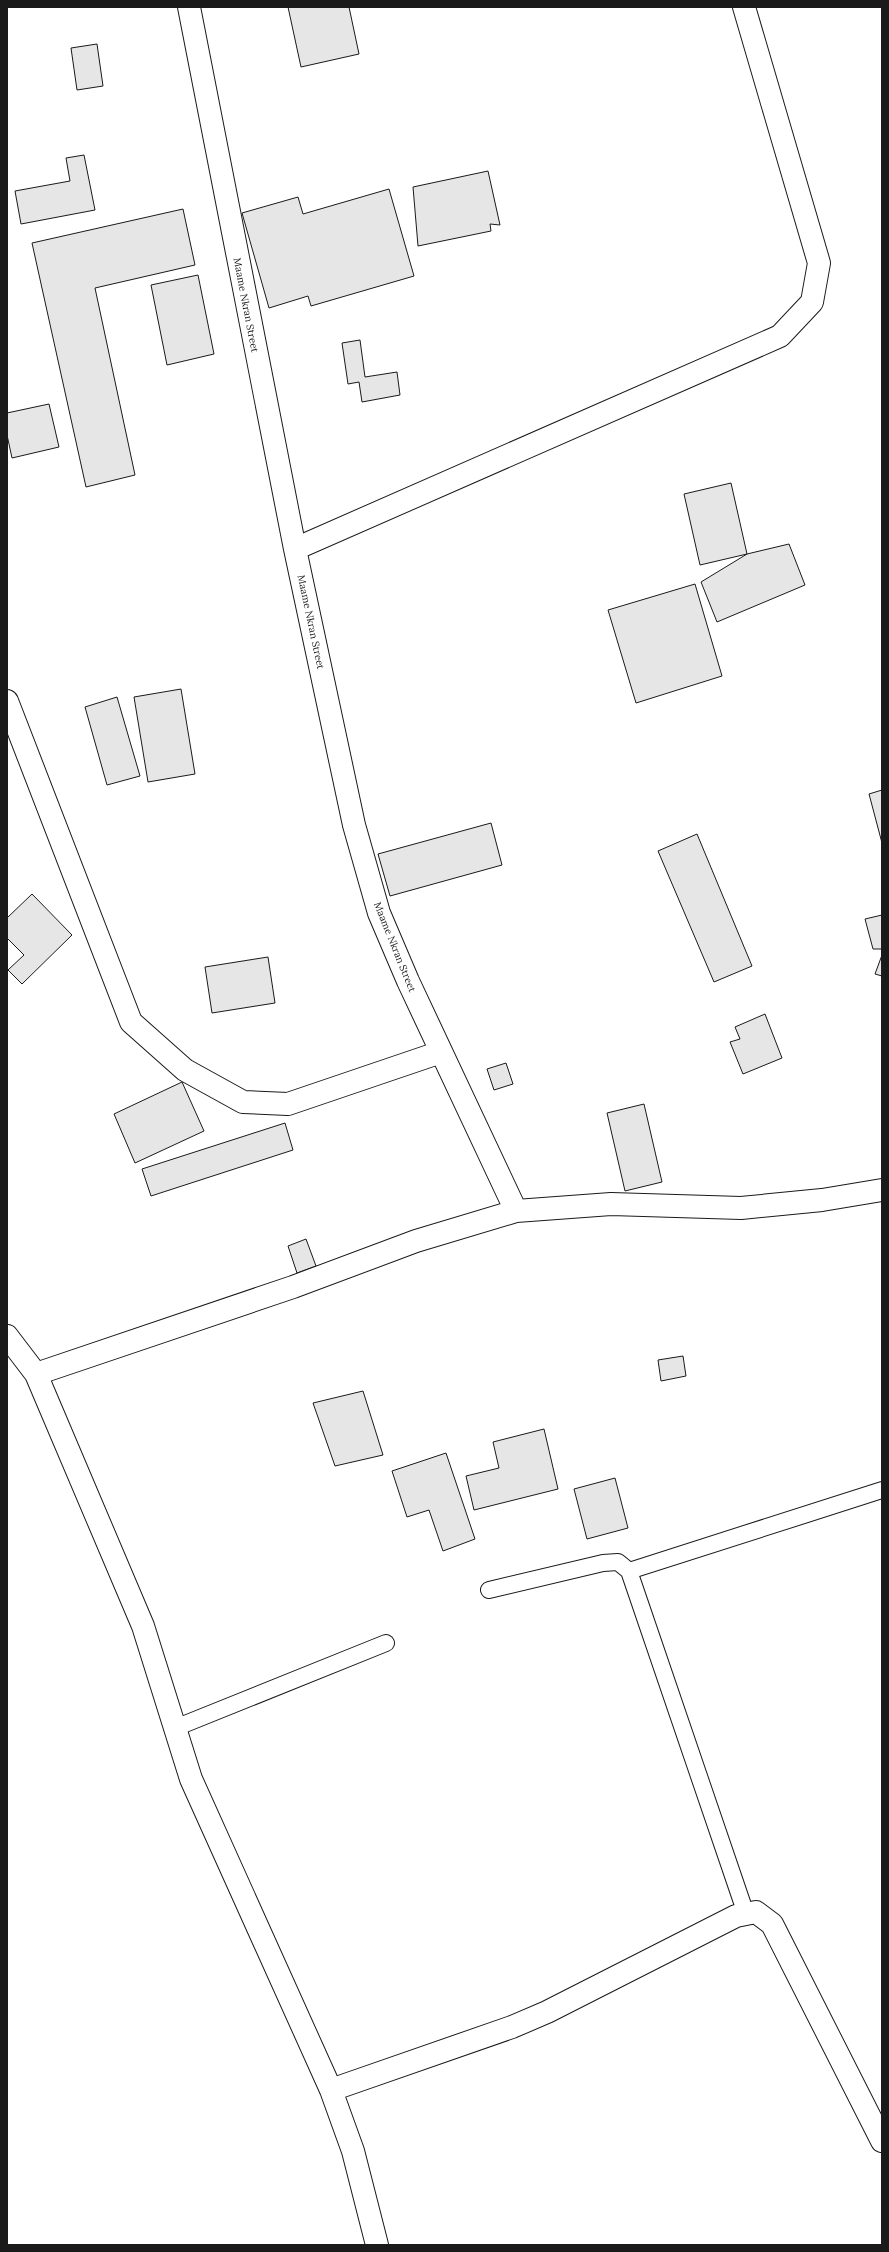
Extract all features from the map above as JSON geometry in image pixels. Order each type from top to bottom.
[{"type":"street","name":"Maame Nkran Street","points":[[189,7],[295,549],[354,826],[379,913],[408,981],[516,1211]]},
{"type":"street","points":[[295,549],[780,336],[812,302],[819,263],[744,7]]},
{"type":"street","points":[[7,701],[131,1022],[185,1070],[243,1102],[288,1104],[442,1052]]},
{"type":"street","points":[[36,1374],[293,1287],[416,1241],[516,1211],[611,1204],[741,1208],[822,1200],[882,1190]]},
{"type":"street","points":[[7,1336],[36,1374],[143,1626],[191,1779],[331,2090],[353,2152],[377,2245]]},
{"type":"street","points":[[331,2090],[526,2021],[736,1916],[756,1912],[772,1924],[882,2141]]},
{"type":"lane","points":[[630,1571],[882,1490]]},
{"type":"lane","points":[[490,1590],[603,1563],[618,1562],[630,1571],[746,1914]]},
{"type":"lane","points":[[175,1728],[386,1643]]},
{"type":"building","points":[[288,7],[349,7],[359,54],[301,67]]},
{"type":"building","points":[[97,44],[103,86],[77,90],[71,48]]},
{"type":"building","points":[[84,155],[95,210],[21,224],[15,191],[70,181],[66,158]]},
{"type":"building","points":[[488,171],[500,225],[490,224],[491,231],[418,246],[413,187]]},
{"type":"building","points":[[389,189],[414,276],[311,306],[308,296],[269,308],[242,213],[298,197],[303,214]]},
{"type":"building","points":[[183,209],[195,265],[95,288],[135,475],[86,487],[32,243]]},
{"type":"building","points":[[198,275],[214,354],[167,365],[151,285]]},
{"type":"building","points":[[360,340],[365,377],[397,372],[400,395],[362,402],[359,382],[348,384],[342,343]]},
{"type":"building","points":[[49,404],[59,447],[12,458],[7,435],[7,413]]},
{"type":"building","points":[[731,483],[747,554],[700,565],[684,494]]},
{"type":"building","points":[[789,544],[805,585],[717,622],[701,582],[747,554]]},
{"type":"building","points":[[695,584],[722,676],[636,703],[608,610]]},
{"type":"building","points":[[181,689],[195,774],[148,782],[134,697]]},
{"type":"building","points":[[117,697],[140,776],[107,785],[85,707]]},
{"type":"building","points":[[882,790],[882,843],[869,794]]},
{"type":"building","points":[[491,823],[502,865],[390,896],[378,854]]},
{"type":"building","points":[[697,834],[752,966],[714,982],[658,851]]},
{"type":"building","points":[[32,894],[72,935],[22,984],[8,970],[24,955],[7,938],[7,918]]},
{"type":"building","points":[[882,915],[882,949],[873,949],[865,919]]},
{"type":"building","points":[[882,955],[882,976],[875,974]]},
{"type":"building","points":[[268,957],[275,1003],[212,1013],[205,967]]},
{"type":"building","points":[[765,1014],[782,1058],[743,1074],[730,1042],[740,1039],[735,1027]]},
{"type":"building","points":[[506,1063],[513,1084],[494,1090],[487,1069]]},
{"type":"building","points":[[182,1082],[204,1131],[135,1163],[114,1114]]},
{"type":"building","points":[[644,1104],[662,1182],[625,1191],[607,1113]]},
{"type":"building","points":[[285,1123],[293,1150],[151,1196],[142,1169]]},
{"type":"building","points":[[306,1239],[316,1266],[297,1273],[288,1246]]},
{"type":"building","points":[[683,1356],[686,1376],[661,1381],[658,1360]]},
{"type":"building","points":[[363,1391],[383,1455],[335,1466],[313,1403]]},
{"type":"building","points":[[544,1429],[558,1489],[474,1510],[466,1476],[499,1468],[493,1442]]},
{"type":"building","points":[[446,1453],[475,1539],[443,1551],[429,1510],[407,1517],[392,1471]]},
{"type":"building","points":[[615,1478],[628,1528],[587,1539],[574,1489]]}]
